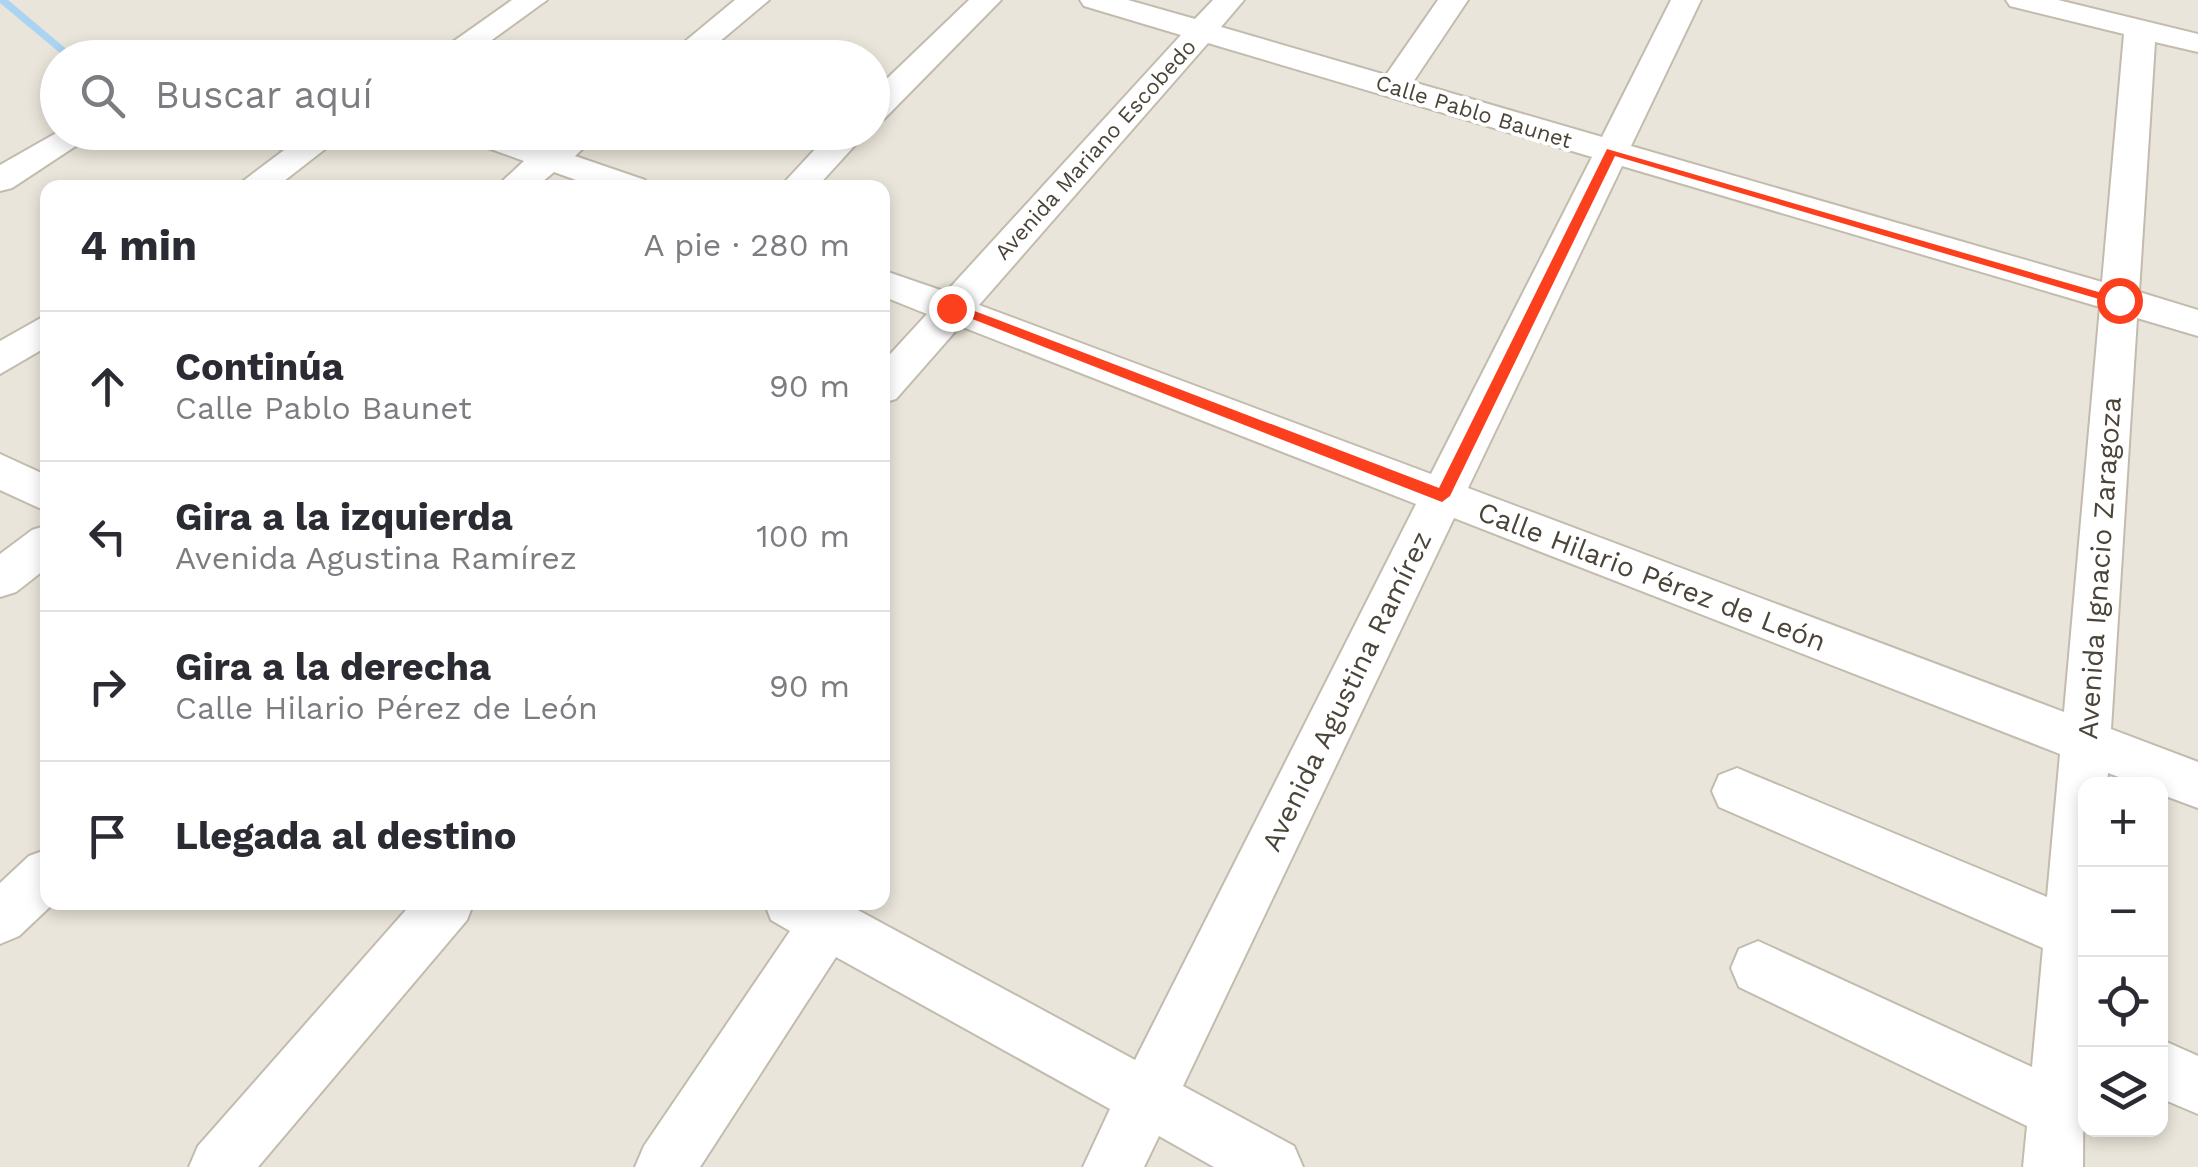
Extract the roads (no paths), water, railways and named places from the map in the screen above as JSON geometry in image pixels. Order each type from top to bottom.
[{"type":"street","points":[[472,40],[532,0]]},
{"type":"street","points":[[703,40],[754,0]]},
{"type":"street","points":[[890,94],[986,0]]},
{"type":"street","name":"Calle Pablo Baunet","points":[[1095,0],[2198,323]]},
{"type":"street","name":"Avenida Mariano Escobedo","points":[[890,380],[1229,0]]},
{"type":"street","points":[[1394,86],[1453,0]]},
{"type":"street","name":"Avenida Agustina Ramírez","points":[[1112,1167],[1686,0]]},
{"type":"street","points":[[2021,0],[2132,10],[2197,24]]},
{"type":"street","points":[[2132,10],[2197,24]]},
{"type":"street","name":"Avenida Ignacio Zaragoza","points":[[2053,1167],[2058,1110],[2075,1029],[2070,933],[2119,300],[2132,10]]},
{"type":"street","points":[[0,180],[51,150]]},
{"type":"street","points":[[261,180],[304,150]]},
{"type":"street","points":[[522,150],[609,180]]},
{"type":"street","points":[[522,180],[561,150]]},
{"type":"street","points":[[804,180],[834,150]]},
{"type":"street","name":"Calle Hilario Pérez de León","points":[[890,285],[2198,786]]},
{"type":"street","points":[[0,360],[40,332]]},
{"type":"street","points":[[0,470],[40,492]]},
{"type":"street","points":[[0,578],[40,548]]},
{"type":"street","points":[[1737,791],[2070,933]]},
{"type":"street","points":[[0,918],[40,881]]},
{"type":"street","points":[[219,1167],[441,910]]},
{"type":"street","points":[[665,1167],[809,913],[1273,1167]]},
{"type":"street","points":[[1758,968],[2058,1110]]},
{"type":"street","points":[[2168,1072],[2198,1085]]},
{"type":"waterway","points":[[2,0],[51,40]]},
{"type":"waterway","points":[[285,150],[294,153]]}]
